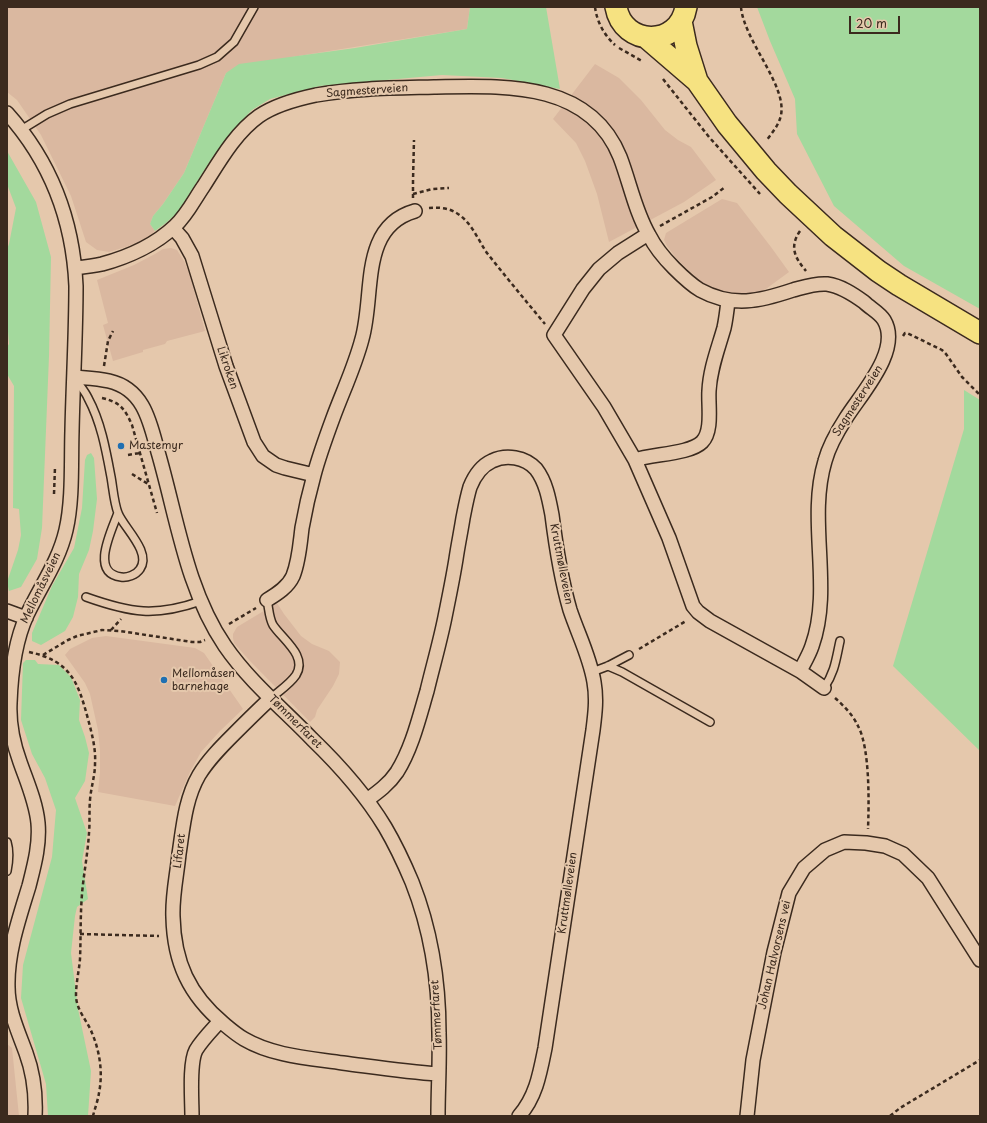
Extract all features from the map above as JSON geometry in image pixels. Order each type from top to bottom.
[{"type":"main road","points":[[616,7],[621,23],[628,30],[648,38],[655,38],[670,32],[676,27],[683,14]]},
{"type":"main road","points":[[683,14],[686,46],[697,82]]},
{"type":"main road","points":[[648,38],[697,82],[727,124],[752,154],[788,194],[828,231],[884,274],[935,307],[980,333]]},
{"type":"street","name":"Sagmesterveien","points":[[75,268],[103,263],[132,253],[150,244],[173,228],[187,213],[212,173],[239,135],[260,115],[297,99],[327,93],[403,88],[477,87],[526,89],[541,92],[574,105],[588,113],[610,138],[619,154],[648,234],[662,254],[686,280],[700,290],[728,301],[743,302],[758,300],[815,284],[826,284],[836,286],[853,294],[880,315],[884,321],[889,334],[889,339],[887,351],[882,364],[839,429],[832,442],[823,466],[819,499],[820,581],[818,623],[812,648],[800,671]]},
{"type":"street","name":"Mellomåsveien","points":[[7,113],[34,148],[43,163],[60,200],[70,236],[75,268],[76,304],[74,377],[70,490],[66,530],[54,564],[26,618],[9,679],[10,719],[12,732],[17,755],[33,797],[39,835],[36,860],[12,947],[8,973],[8,988],[12,1014],[32,1074],[35,1116]]},
{"type":"street","points":[[267,600],[278,594],[293,575],[298,558],[309,492],[328,430],[362,338],[367,316],[373,260],[378,244],[384,231],[393,221],[415,210]]},
{"type":"street","name":"Likroken","points":[[173,228],[182,238],[192,256],[226,366],[254,442],[263,456],[276,465],[314,475]]},
{"type":"street","points":[[648,234],[618,253],[600,269],[583,290],[554,335],[604,407],[635,460],[669,538],[690,600],[698,612],[710,621],[800,671],[824,688]]},
{"type":"street","points":[[635,460],[690,448],[702,442],[705,438],[708,429],[708,396],[712,370],[724,328],[728,301]]},
{"type":"street","name":"Tømmerfaret","points":[[74,377],[111,381],[131,392],[138,399],[148,416],[194,584],[200,601],[216,632],[235,660],[313,739],[367,800],[386,828],[404,864],[421,907],[435,969],[440,1034],[438,1116]]},
{"type":"street","name":"Kruttmølleveien","points":[[367,800],[392,779],[403,762],[408,750],[423,704],[443,627],[468,494],[476,476],[489,462],[503,457],[520,458],[531,464],[544,482],[551,509],[564,586],[592,672],[596,694],[594,724],[545,1048],[533,1095],[519,1116]]},
{"type":"street","points":[[7,611],[26,618]]},
{"type":"street","name":"Lifaret","points":[[271,698],[211,758],[194,784],[188,803],[182,829],[173,900],[174,934],[178,956],[188,983],[201,1002],[220,1021],[243,1038],[257,1045],[279,1053],[294,1056],[376,1068],[438,1074]]},
{"type":"street","name":"Johan Halvorsens vei","points":[[747,1116],[753,1060],[774,952],[789,893],[804,868],[825,850],[844,842],[866,843],[884,846],[903,854],[928,878],[980,960]]},
{"type":"street","points":[[192,1116],[192,1068],[194,1057],[200,1045],[220,1021]]},
{"type":"lane","points":[[21,130],[47,114],[70,104],[199,65],[217,57],[234,42],[254,7]]},
{"type":"lane","points":[[74,377],[88,397],[95,413],[108,462],[118,513],[139,547],[142,560],[140,569],[134,575],[124,578],[113,576],[107,569],[104,561],[118,513]]},
{"type":"lane","points":[[86,597],[118,608],[147,612],[164,611],[200,601]]},
{"type":"lane","points":[[267,600],[270,619],[273,625],[295,651],[299,662],[299,667],[295,676],[271,698]]},
{"type":"lane","points":[[824,688],[831,678],[840,641]]},
{"type":"lane","points":[[592,672],[608,666],[629,655]]},
{"type":"lane","points":[[608,666],[622,672],[710,722]]},
{"type":"lane","points":[[7,842],[9,857],[7,871]]},
{"type":"path","points":[[741,7],[749,34],[779,93],[782,107],[780,120],[775,130],[763,145]]},
{"type":"path","points":[[414,140],[413,194],[415,210],[426,208],[450,209],[462,217],[468,223],[497,265],[554,335]]},
{"type":"path","points":[[648,234],[712,197],[725,187]]},
{"type":"path","points":[[413,194],[432,189],[449,188]]},
{"type":"path","points":[[800,232],[795,240],[795,252],[801,265],[815,284]]},
{"type":"path","points":[[101,380],[108,341],[113,330]]},
{"type":"path","points":[[901,340],[904,334],[907,333],[942,350],[962,377],[980,395]]},
{"type":"path","points":[[88,397],[110,400],[116,403],[127,414],[132,425],[159,520]]},
{"type":"path","points":[[128,455],[140,453]]},
{"type":"path","points":[[54,497],[55,464]]},
{"type":"path","points":[[132,474],[148,484]]},
{"type":"path","points":[[42,655],[68,640],[102,630],[120,631],[185,641],[203,641],[267,600]]},
{"type":"path","points":[[629,655],[678,626],[698,612]]},
{"type":"path","points":[[200,636],[206,646]]},
{"type":"path","points":[[26,651],[51,658],[72,675],[83,701],[94,746],[96,764],[90,795],[89,834],[80,904],[80,960],[76,992],[80,1012],[94,1037],[100,1061],[100,1086],[93,1116]]},
{"type":"path","points":[[824,688],[854,718],[862,735],[866,757],[869,800],[868,832],[866,843]]},
{"type":"path","points":[[80,934],[145,936],[174,934]]},
{"type":"path","points":[[890,1116],[900,1108],[980,1060]]},
{"type":"shaded area","points":[[7,7],[470,7],[467,29],[292,57],[226,73],[184,173],[153,216],[150,224],[155,231],[148,237],[129,246],[109,252],[97,250],[86,242],[71,196],[41,135],[17,100],[7,92]]},
{"type":"shaded area","points":[[595,64],[619,78],[641,100],[665,130],[678,140],[691,147],[716,180],[684,202],[609,242],[597,194],[585,161],[576,143],[553,119]]},
{"type":"shaded area","points":[[722,199],[737,203],[789,272],[759,294],[745,297],[719,291],[702,283],[677,259],[664,240],[666,233]]},
{"type":"shaded area","points":[[171,248],[177,250],[190,275],[205,331],[167,341],[165,344],[113,361],[103,325],[108,323],[97,280],[134,265],[163,249]]},
{"type":"shaded area","points":[[277,603],[301,636],[312,644],[329,651],[340,662],[339,674],[333,686],[317,710],[315,717],[310,722],[234,643],[233,634],[237,627]]},
{"type":"shaded area","points":[[106,636],[195,648],[204,653],[243,709],[201,752],[190,772],[175,806],[98,792],[100,750],[98,730],[90,694],[85,683],[65,655],[70,649],[92,638]]},
{"type":"shaded area","points":[[7,1044],[12,1048],[19,1116],[7,1116]]},
{"type":"green space","points":[[470,7],[546,7],[560,89],[502,78],[442,75],[320,86],[270,99],[252,110],[237,126],[212,158],[178,212],[155,231],[150,224],[153,216],[184,173],[226,73],[239,64],[355,48],[467,29]]},
{"type":"green space","points":[[757,7],[980,7],[980,309],[904,266],[834,206],[797,134],[795,99]]},
{"type":"green space","points":[[7,151],[36,202],[51,257],[49,356],[42,528],[37,559],[21,587],[9,591],[7,582],[18,550],[21,535],[19,509],[13,508],[14,386],[7,374],[7,347],[9,344],[7,319],[7,249],[16,208],[7,184]]},
{"type":"green space","points":[[964,390],[980,400],[980,751],[893,666],[964,429]]},
{"type":"green space","points":[[91,453],[94,458],[97,499],[89,550],[79,574],[78,597],[73,617],[65,631],[41,645],[32,641],[32,633],[52,586],[74,548],[82,508],[85,460],[87,455]]},
{"type":"green space","points":[[26,660],[35,660],[38,664],[59,665],[71,677],[80,700],[79,720],[89,753],[85,781],[75,798],[87,833],[82,861],[88,899],[77,907],[71,953],[78,1009],[91,1071],[88,1116],[48,1116],[46,1084],[21,998],[23,965],[52,857],[56,810],[45,778],[32,754],[21,720],[23,663]]},
{"type":"place","name":"Mastemyr","points":[[121,446]]},
{"type":"place","name":"Mellomåsen barnehage","points":[[164,680]]}]
